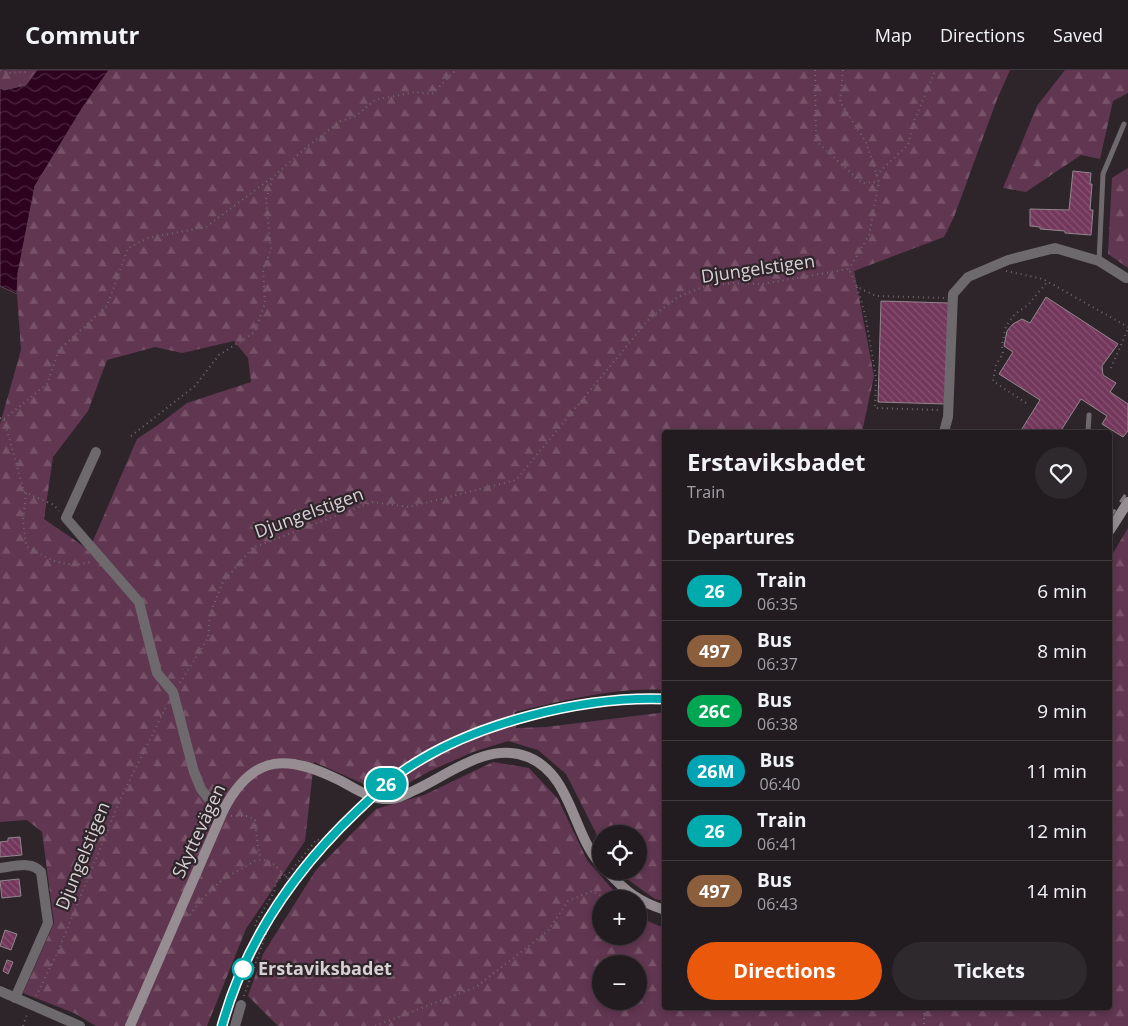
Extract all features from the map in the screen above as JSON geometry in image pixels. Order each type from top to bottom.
[{"type":"street","points":[[944,430],[948,410],[953,294],[968,277],[1008,260],[1054,248],[1099,261],[1126,278]]},
{"type":"street","points":[[96,452],[66,518],[139,602],[157,673],[173,692],[194,772],[201,789],[211,802],[226,812]]},
{"type":"street","points":[[1112,527],[1128,502]]},
{"type":"street","name":"Skyttevägen","points":[[130,1026],[238,785],[262,767],[285,763],[296,764],[341,781],[371,797],[392,799],[414,791],[472,760],[505,752],[516,754],[537,761],[560,784],[592,851]]},
{"type":"street","points":[[0,868],[30,865],[38,869],[41,872],[47,907],[48,923],[15,998]]},
{"type":"street","points":[[615,880],[624,890],[651,906],[662,909]]},
{"type":"street","points":[[0,991],[80,1026]]},
{"type":"street","points":[[235,1026],[241,1005]]},
{"type":"lane","points":[[1099,261],[1103,174],[1124,124]]},
{"type":"lane","points":[[1088,430],[1089,415]]},
{"type":"path","points":[[0,70],[8,73],[25,72],[27,70]]},
{"type":"path","points":[[4,419],[48,384],[59,350],[107,306],[128,248],[148,238],[206,227],[273,177],[314,141],[341,121],[356,116],[375,100],[415,92],[432,94],[456,70]]},
{"type":"path","points":[[815,70],[816,141],[862,184],[879,182]]},
{"type":"path","points":[[843,70],[840,102],[866,142],[879,182],[869,235],[850,269],[865,314],[876,377],[875,408],[948,410]]},
{"type":"path","points":[[876,176],[908,145],[914,121],[934,70]]},
{"type":"path","points":[[131,436],[195,386],[219,355],[255,332],[265,302],[263,269],[271,250],[266,199],[273,177]]},
{"type":"path","name":"Djungelstigen","points":[[23,1026],[31,1005],[56,956],[120,800],[173,692],[208,638],[210,614],[223,582],[252,548],[372,502],[409,507],[516,480],[649,320],[678,297],[705,286],[734,283],[762,284],[850,269]]},
{"type":"path","points":[[1006,271],[1043,278],[1128,328],[1111,368]]},
{"type":"path","points":[[1026,403],[993,381],[996,366],[1003,353],[1002,345],[1006,326],[1015,314],[1028,305],[1048,281]]},
{"type":"path","points":[[857,287],[876,296],[948,298],[953,294]]},
{"type":"path","points":[[0,418],[4,419]]},
{"type":"path","points":[[4,419],[24,492],[54,505],[66,518]]},
{"type":"path","points":[[26,493],[24,520],[26,546],[57,563],[77,565],[102,559]]},
{"type":"path","points":[[226,812],[248,816],[255,820],[261,859]]},
{"type":"path","points":[[260,924],[289,879],[333,828]]},
{"type":"path","points":[[241,1005],[266,934],[256,929],[255,924],[274,892],[276,882],[285,876],[317,839],[320,841]]},
{"type":"path","points":[[185,921],[200,901],[223,878],[261,859],[268,860],[281,868],[289,879]]},
{"type":"path","points":[[375,1026],[476,987],[548,931],[568,902],[592,890]]},
{"type":"path","points":[[924,1010],[924,1026]]},
{"type":"green space","points":[[0,70],[37,70],[26,85],[4,90],[0,88]]},
{"type":"green space","points":[[109,70],[1010,70],[996,102],[954,217],[944,237],[854,271],[874,376],[862,430],[662,430],[662,690],[608,693],[570,699],[515,712],[516,728],[546,727],[662,712],[662,900],[655,899],[647,893],[647,890],[642,890],[629,880],[647,880],[647,825],[592,825],[566,774],[538,750],[508,741],[473,752],[430,771],[407,784],[389,789],[375,789],[314,762],[305,841],[246,929],[207,1026],[96,1026],[74,1013],[23,993],[54,923],[42,832],[27,820],[0,822],[0,424],[21,350],[17,294],[18,273],[35,186],[83,107]],"holes":[[[234,341],[248,358],[251,382],[187,403],[137,439],[89,550],[44,519],[53,457],[88,411],[107,360],[155,347],[182,353]]]},
{"type":"green space","points":[[1065,70],[1128,70],[1128,93],[1113,101],[1100,159],[1081,155],[1026,192],[1003,188],[1037,106]]},
{"type":"green space","points":[[1128,168],[1128,268],[1108,254],[1112,178]]},
{"type":"green space","points":[[1128,528],[1128,1026],[278,1026],[248,996],[263,954],[316,870],[376,809],[424,795],[493,762],[529,768],[558,799],[587,860],[592,866],[592,880],[604,880],[613,890],[592,890],[592,945],[647,945],[647,921],[662,926],[662,1010],[1112,1010],[1112,555]]},
{"type":"water","points":[[37,70],[109,70],[83,107],[35,186],[18,273],[17,294],[0,286],[0,88],[4,90],[26,85]]},
{"type":"building","points":[[1073,171],[1091,173],[1090,210],[1093,210],[1091,235],[1065,233],[1065,231],[1040,229],[1040,227],[1030,226],[1030,209],[1069,210]]},
{"type":"building","points":[[1046,297],[1118,344],[1102,366],[1103,375],[1116,383],[1110,392],[1128,404],[1128,431],[1123,437],[1102,424],[1107,416],[1081,399],[1061,430],[1021,430],[1040,400],[999,374],[1013,352],[1004,346],[1007,331],[1013,324],[1022,319],[1030,323]]},
{"type":"building","points":[[881,301],[949,303],[946,404],[878,402]]},
{"type":"building","points":[[20,837],[22,855],[0,857],[0,842],[8,841],[8,838]]},
{"type":"building","points":[[19,879],[21,896],[2,898],[0,881]]},
{"type":"building","points":[[5,930],[17,934],[11,950],[0,946]]},
{"type":"building","points":[[7,960],[13,962],[8,974],[3,971]]},
{"type":"railway","points":[[1112,514],[1128,491]]},
{"type":"railway","points":[[521,718],[610,701],[662,699]]},
{"type":"railway","points":[[222,1026],[244,964],[276,907],[316,855],[361,807]]},
{"type":"train","name":"26","points":[[222,1026],[237,981],[249,955],[261,931],[286,892],[326,842],[386,784],[406,769],[447,746],[520,718],[563,708],[605,702],[646,698],[662,699]]},
{"type":"place","name":"Erstaviksbadet","points":[[243,969]]}]
